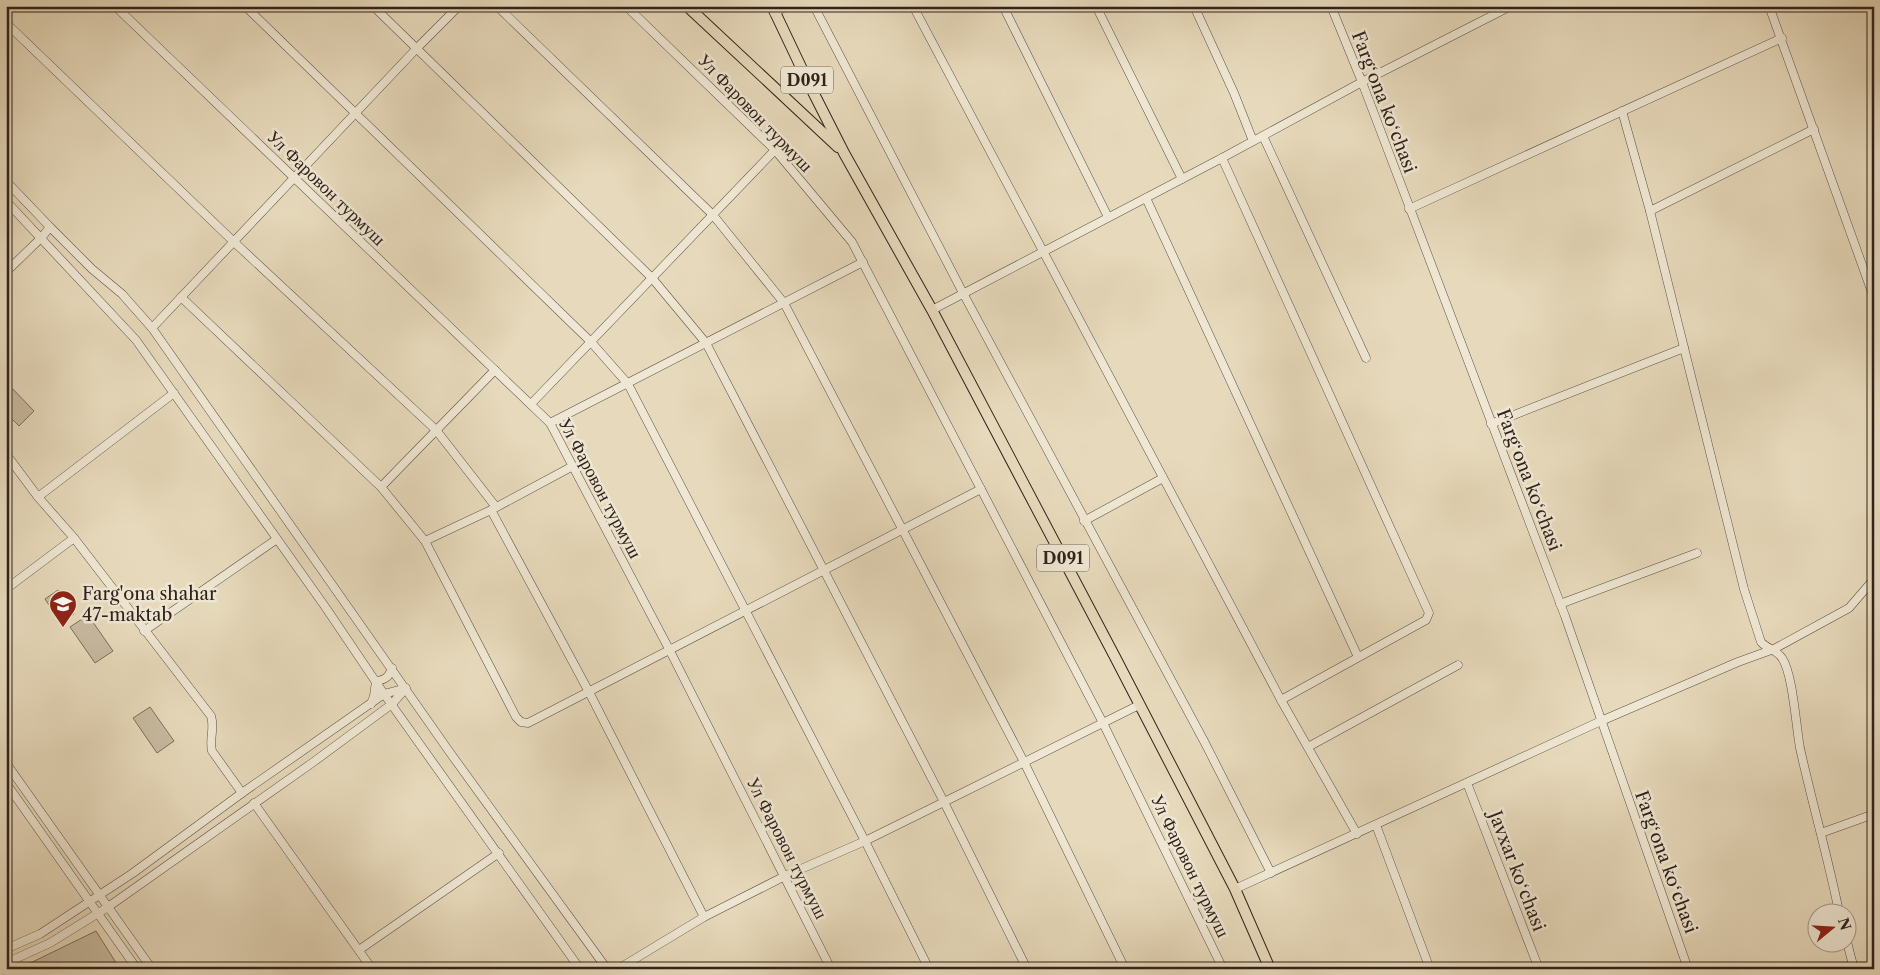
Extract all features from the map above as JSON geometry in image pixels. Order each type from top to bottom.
[{"type":"main road","points":[[687,6],[844,153]]},
{"type":"main road","name":"D091","points":[[773,10],[844,153],[932,310],[1235,889],[1270,969]]},
{"type":"street","name":"Ул Фаровон турмуш","points":[[115,6],[550,423],[669,649],[831,969]]},
{"type":"street","points":[[245,6],[591,342],[628,384],[865,840],[929,969]]},
{"type":"street","points":[[373,6],[652,278],[706,343],[944,802],[1027,969]]},
{"type":"street","points":[[152,328],[459,6]]},
{"type":"street","points":[[497,6],[713,215],[784,303],[1024,762],[1125,969]]},
{"type":"street","name":"Ул Фаровон турмуш","points":[[626,6],[775,150],[852,242],[1103,723],[1223,969]]},
{"type":"street","points":[[773,10],[787,6]]},
{"type":"street","points":[[814,6],[963,293],[1272,873]]},
{"type":"street","points":[[913,6],[1281,700],[1357,834]]},
{"type":"street","points":[[1003,6],[1108,217]]},
{"type":"street","points":[[1096,6],[1182,179]]},
{"type":"street","points":[[1194,6],[1234,93],[1252,141]]},
{"type":"street","name":"Fargʻona koʻchasi","points":[[1331,6],[1362,82],[1560,604],[1688,969]]},
{"type":"street","points":[[932,310],[1222,158],[1362,82],[1511,6]]},
{"type":"street","points":[[1769,6],[1874,298]]},
{"type":"street","points":[[6,23],[234,242],[436,430],[493,509],[704,917]]},
{"type":"street","points":[[1409,209],[1782,38]]},
{"type":"street","points":[[1622,110],[1650,211],[1714,475],[1746,597],[1761,642],[1774,649],[1783,659],[1787,671],[1800,745],[1837,902]]},
{"type":"street","points":[[1650,211],[1814,129]]},
{"type":"street","points":[[1263,136],[1366,358]]},
{"type":"street","points":[[531,404],[775,150]]},
{"type":"street","points":[[1222,158],[1429,613],[1426,620],[1281,700]]},
{"type":"street","points":[[6,180],[50,227],[122,294],[152,328],[451,754],[607,969]]},
{"type":"street","points":[[1146,198],[1358,657]]},
{"type":"street","points":[[6,201],[136,340],[384,694],[580,969]]},
{"type":"street","points":[[6,272],[42,238],[50,227]]},
{"type":"street","points":[[550,423],[863,262]]},
{"type":"street","points":[[181,297],[381,487],[425,541],[516,717],[521,722],[528,724],[669,649],[981,489]]},
{"type":"street","points":[[1874,345],[1874,354]]},
{"type":"street","points":[[1491,424],[1684,348]]},
{"type":"street","points":[[381,487],[495,370]]},
{"type":"street","points":[[38,497],[174,393]]},
{"type":"street","points":[[6,454],[38,497],[74,538],[211,716],[213,723],[210,743],[212,751],[242,793]]},
{"type":"street","points":[[425,541],[493,509],[573,466]]},
{"type":"street","points":[[1084,521],[1163,478]]},
{"type":"street","points":[[6,589],[74,538]]},
{"type":"street","points":[[144,631],[277,539]]},
{"type":"street","points":[[1560,604],[1697,553]]},
{"type":"street","points":[[1235,889],[1376,826],[1601,721],[1738,662],[1774,649],[1849,608],[1874,580]]},
{"type":"street","points":[[1308,747],[1458,665]]},
{"type":"street","points":[[376,681],[384,680],[390,676],[392,668]]},
{"type":"street","points":[[371,704],[376,681]]},
{"type":"street","points":[[6,949],[40,934],[99,896],[384,694],[406,688]]},
{"type":"street","points":[[6,963],[50,943],[108,907],[379,714],[392,704],[406,688]]},
{"type":"street","points":[[618,969],[704,917],[785,876],[944,802],[1139,704]]},
{"type":"street","points":[[379,714],[391,714],[401,718]]},
{"type":"street","points":[[6,763],[152,969]]},
{"type":"street","name":"Javxar koʻchasi","points":[[1468,783],[1539,969]]},
{"type":"street","points":[[6,784],[137,969]]},
{"type":"street","points":[[254,803],[372,969]]},
{"type":"street","points":[[1822,833],[1874,814]]},
{"type":"street","points":[[1376,826],[1430,969]]},
{"type":"street","points":[[359,950],[499,853]]},
{"type":"street","points":[[1850,952],[1854,969]]},
{"type":"shaded area","points":[[6,382],[34,411],[19,426],[6,413]]},
{"type":"shaded area","points":[[58,590],[74,614],[61,623],[45,599]]},
{"type":"shaded area","points":[[88,615],[113,651],[95,663],[70,627]]},
{"type":"shaded area","points":[[150,707],[174,741],[157,753],[133,718]]},
{"type":"shaded area","points":[[96,931],[120,969],[18,969]]},
{"type":"place","name":"Farg'ona shahar 47-maktab","points":[[63,628]]}]
